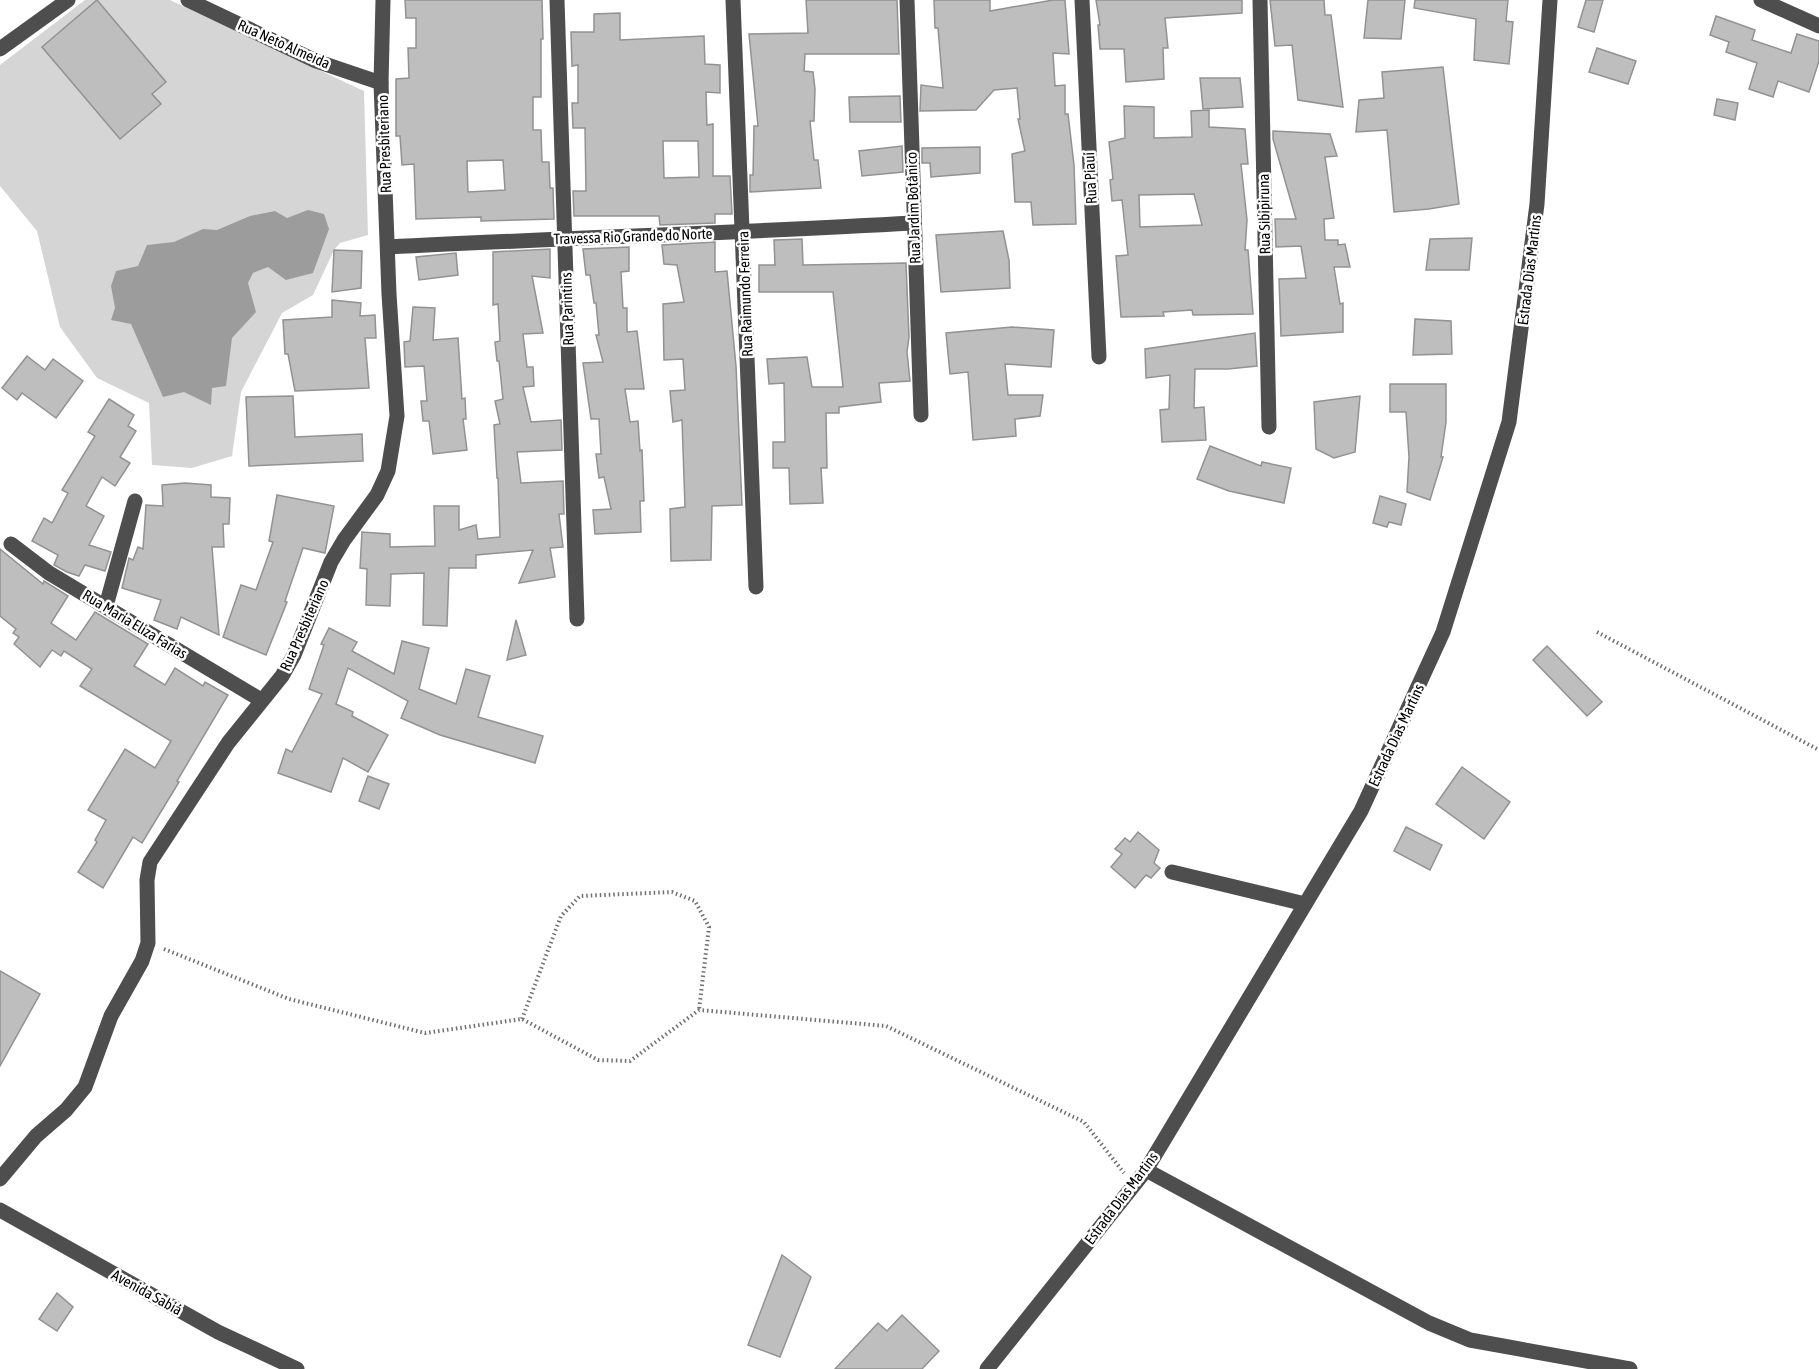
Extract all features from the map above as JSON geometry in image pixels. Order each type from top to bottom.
[{"type":"street","points":[[0,50],[68,0]]},
{"type":"street","name":"Rua Neto Almeida","points":[[188,0],[316,61],[381,83]]},
{"type":"street","name":"Rua Presbiteriano","points":[[0,1179],[36,1136],[66,1110],[85,1087],[111,1016],[142,962],[148,943],[147,880],[150,862],[228,743],[282,676],[294,655],[331,562],[377,495],[388,471],[397,416],[381,83],[383,0]]},
{"type":"street","name":"Rua Parintins","points":[[557,0],[578,619]]},
{"type":"street","name":"Rua Raimundo Ferreira","points":[[733,0],[756,587]]},
{"type":"street","name":"Rua Jardim Botânico","points":[[907,0],[921,415]]},
{"type":"street","name":"Rua Piauí","points":[[1082,0],[1099,357]]},
{"type":"street","name":"Rua Sibipiruna","points":[[1260,0],[1269,427]]},
{"type":"street","name":"Estrada Dias Martins","points":[[987,1369],[1146,1170],[1361,811],[1443,632],[1509,422],[1537,204],[1551,0]]},
{"type":"street","points":[[1761,0],[1819,26]]},
{"type":"street","name":"Travessa Rio Grande do Norte","points":[[388,247],[565,238],[743,233],[913,223]]},
{"type":"street","points":[[105,606],[135,501]]},
{"type":"street","name":"Rua Maria Eliza Farias","points":[[11,544],[48,573],[261,700]]},
{"type":"street","points":[[1172,872],[1305,904]]},
{"type":"street","points":[[1146,1170],[1429,1323],[1470,1340],[1630,1369]]},
{"type":"street","name":"Avenida Sabiá","points":[[0,1210],[218,1332],[297,1369]]},
{"type":"path","points":[[1597,632],[1819,750]]},
{"type":"path","points":[[522,1019],[561,916],[580,896],[672,892],[695,901],[709,927],[699,1010]]},
{"type":"path","points":[[148,943],[289,999],[425,1033],[522,1019],[598,1060],[630,1060],[699,1010],[885,1026],[1084,1122],[1133,1185]]},
{"type":"shaded area","points":[[85,0],[170,0],[364,91],[368,235],[340,243],[334,250],[313,295],[282,313],[241,392],[232,456],[192,468],[152,465],[149,403],[97,378],[60,327],[37,231],[0,186],[0,65]]},
{"type":"shaded area","points":[[308,210],[324,214],[329,229],[313,273],[286,280],[268,267],[253,273],[248,283],[256,312],[232,338],[226,386],[212,388],[211,405],[184,392],[163,397],[131,324],[111,320],[115,308],[111,286],[116,271],[138,266],[147,245],[174,242],[203,229],[217,230],[250,216],[275,211],[287,218]]},
{"type":"building","points":[[97,0],[166,82],[152,94],[161,104],[120,139],[42,47]]},
{"type":"building","points":[[405,0],[542,0],[541,97],[533,97],[533,130],[541,130],[542,162],[549,162],[554,219],[481,221],[481,217],[416,219],[414,164],[402,165],[400,136],[396,136],[396,79],[409,78],[408,48],[416,48],[416,18],[406,18]],"holes":[[[503,160],[505,190],[468,192],[467,161]]]},
{"type":"building","points":[[806,0],[897,0],[899,54],[805,54],[804,71],[813,72],[814,121],[810,121],[814,160],[818,160],[821,188],[750,192],[750,175],[753,175],[754,126],[758,126],[749,34],[808,33]]},
{"type":"building","points":[[934,0],[990,0],[990,11],[1065,0],[1069,54],[1053,53],[1055,86],[1065,85],[1065,114],[1068,114],[1074,165],[1076,224],[1033,225],[1031,202],[1015,202],[1012,154],[1025,151],[1018,119],[1020,119],[1017,88],[994,90],[976,110],[920,111],[921,85],[943,88],[938,28],[935,28]]},
{"type":"building","points":[[1096,0],[1242,0],[1242,13],[1165,18],[1168,48],[1163,48],[1164,79],[1126,82],[1124,49],[1100,49],[1098,25],[1100,25]]},
{"type":"building","points":[[1270,0],[1324,0],[1325,15],[1331,15],[1343,107],[1298,100],[1292,45],[1275,46]]},
{"type":"building","points":[[1368,0],[1405,0],[1401,39],[1364,38]]},
{"type":"building","points":[[1415,0],[1508,0],[1506,21],[1513,22],[1509,64],[1474,60],[1476,19],[1414,8]]},
{"type":"building","points":[[1586,0],[1603,0],[1594,32],[1578,27]]},
{"type":"building","points":[[620,13],[620,40],[704,36],[705,64],[720,65],[720,93],[706,92],[707,125],[713,124],[713,176],[730,176],[732,214],[715,214],[715,223],[660,225],[659,216],[574,216],[573,191],[586,191],[585,128],[573,128],[572,103],[578,103],[578,65],[572,66],[571,32],[594,32],[594,14]],"holes":[[[663,141],[698,141],[699,177],[664,178]]]},
{"type":"building","points":[[1716,16],[1755,30],[1752,40],[1791,53],[1797,34],[1819,41],[1819,61],[1809,92],[1778,81],[1773,97],[1749,89],[1757,63],[1726,52],[1729,42],[1710,35]]},
{"type":"building","points":[[1597,48],[1636,61],[1628,84],[1589,72]]},
{"type":"building","points":[[1443,67],[1459,204],[1394,212],[1387,130],[1356,132],[1359,100],[1384,98],[1382,72]]},
{"type":"building","points":[[1200,78],[1240,78],[1243,107],[1203,109]]},
{"type":"building","points":[[900,96],[901,122],[850,122],[849,97]]},
{"type":"building","points":[[1717,99],[1738,103],[1735,120],[1714,115]]},
{"type":"building","points":[[1124,106],[1154,107],[1154,138],[1192,137],[1191,111],[1209,110],[1209,127],[1245,129],[1248,164],[1241,164],[1247,220],[1245,250],[1248,250],[1253,314],[1193,315],[1192,310],[1163,312],[1164,316],[1121,317],[1116,256],[1128,255],[1122,200],[1112,201],[1110,180],[1113,179],[1109,142],[1125,138]],"holes":[[[1194,194],[1202,225],[1140,227],[1139,195]]]},
{"type":"building","points":[[1273,131],[1330,134],[1337,156],[1325,157],[1334,218],[1324,219],[1325,240],[1338,240],[1338,245],[1345,244],[1350,267],[1334,267],[1340,304],[1343,303],[1343,332],[1281,336],[1279,279],[1306,278],[1301,246],[1276,247],[1275,219],[1296,219],[1273,139]]},
{"type":"building","points":[[902,146],[903,172],[862,176],[859,151]]},
{"type":"building","points":[[980,147],[980,173],[931,177],[930,163],[922,163],[922,148]]},
{"type":"building","points":[[1003,231],[1009,260],[1010,288],[941,292],[936,235]]},
{"type":"building","points":[[1472,238],[1469,270],[1426,270],[1430,239]]},
{"type":"building","points":[[802,239],[803,265],[906,263],[909,337],[907,352],[910,381],[879,383],[881,402],[839,407],[839,413],[826,413],[827,468],[821,468],[823,503],[790,504],[789,468],[773,468],[773,442],[785,442],[784,383],[769,384],[767,359],[807,357],[812,387],[843,387],[833,292],[759,292],[759,265],[775,265],[774,240]]},
{"type":"building","points":[[715,242],[715,272],[727,271],[736,366],[742,505],[712,506],[711,560],[671,561],[670,509],[685,507],[682,420],[673,422],[670,391],[685,390],[683,359],[664,360],[663,304],[684,302],[677,265],[664,264],[662,245]]},
{"type":"building","points":[[629,247],[629,271],[621,272],[623,308],[627,308],[627,332],[637,331],[644,389],[625,389],[630,422],[638,421],[640,451],[642,450],[644,501],[640,501],[641,532],[595,534],[593,510],[611,509],[604,477],[599,478],[596,454],[601,454],[599,419],[591,419],[583,363],[603,362],[596,335],[599,335],[596,303],[594,303],[590,275],[586,275],[583,249]]},
{"type":"building","points":[[550,249],[550,278],[532,276],[543,333],[523,334],[527,367],[533,367],[534,386],[523,387],[531,422],[561,420],[562,450],[517,452],[521,483],[563,481],[564,514],[559,514],[563,547],[550,548],[555,577],[519,583],[533,550],[476,555],[476,568],[449,568],[447,626],[423,625],[424,573],[391,574],[390,606],[366,605],[367,569],[360,568],[362,532],[390,534],[390,547],[435,546],[434,506],[459,506],[459,530],[476,525],[478,539],[500,537],[494,425],[500,424],[495,401],[503,399],[495,342],[500,341],[498,304],[493,305],[493,252]]},
{"type":"building","points":[[334,250],[362,251],[361,288],[332,292]]},
{"type":"building","points":[[456,253],[458,275],[419,280],[416,257]]},
{"type":"building","points":[[332,300],[361,303],[360,316],[375,315],[376,338],[365,338],[369,388],[295,391],[288,354],[285,354],[283,320],[332,317]]},
{"type":"building","points":[[413,307],[435,308],[433,340],[458,338],[462,399],[465,398],[466,419],[463,419],[467,450],[433,454],[429,421],[423,421],[421,401],[427,401],[424,366],[405,367],[404,342],[410,341]]},
{"type":"building","points":[[1415,319],[1451,321],[1452,354],[1413,355]]},
{"type":"building","points":[[1012,327],[1054,330],[1051,367],[1005,364],[1008,395],[1043,395],[1040,416],[1015,419],[1016,436],[973,440],[968,372],[950,374],[946,333]]},
{"type":"building","points":[[1255,333],[1257,366],[1195,369],[1194,408],[1204,407],[1206,440],[1162,442],[1160,410],[1169,409],[1170,375],[1146,378],[1145,349]]},
{"type":"building","points":[[27,356],[45,370],[53,359],[83,381],[56,418],[22,393],[17,400],[2,388]]},
{"type":"building","points":[[1390,384],[1446,384],[1446,422],[1441,457],[1443,457],[1430,500],[1407,492],[1409,457],[1406,412],[1390,412]]},
{"type":"building","points":[[293,396],[295,437],[362,434],[363,461],[249,466],[246,397]]},
{"type":"building","points":[[1360,396],[1355,452],[1334,458],[1316,449],[1314,402]]},
{"type":"building","points":[[109,399],[134,415],[128,426],[136,431],[120,457],[130,463],[115,486],[102,477],[86,506],[104,516],[89,545],[111,552],[105,571],[85,565],[79,576],[54,565],[58,555],[32,541],[44,518],[52,523],[68,493],[62,490],[95,436],[88,432]]},
{"type":"building","points":[[1210,446],[1261,466],[1262,462],[1291,468],[1284,503],[1229,491],[1197,479]]},
{"type":"building","points":[[185,483],[211,485],[211,497],[230,498],[229,524],[223,524],[224,547],[212,547],[219,635],[181,617],[177,629],[154,620],[161,600],[122,588],[129,558],[133,560],[138,547],[143,549],[146,505],[163,506],[162,485]]},
{"type":"building","points":[[277,495],[334,506],[325,553],[303,548],[285,601],[287,602],[266,655],[223,637],[241,585],[256,590],[273,542],[269,541]]},
{"type":"building","points":[[1380,496],[1406,504],[1401,525],[1389,522],[1387,527],[1373,523]]},
{"type":"building","points":[[0,549],[43,584],[44,581],[68,596],[51,623],[76,640],[95,612],[148,644],[134,666],[165,685],[175,668],[203,686],[205,682],[228,695],[142,843],[133,837],[103,888],[78,872],[97,842],[95,840],[106,820],[88,810],[125,749],[155,768],[171,741],[80,686],[92,669],[64,651],[61,656],[52,650],[40,667],[14,644],[19,637],[13,633],[16,629],[0,616]]},
{"type":"building","points":[[516,620],[526,655],[507,660]]},
{"type":"building","points":[[329,628],[357,642],[352,651],[394,674],[402,641],[429,648],[419,689],[456,704],[466,669],[490,676],[478,717],[543,736],[535,763],[440,735],[401,718],[408,701],[348,668],[336,704],[353,712],[352,716],[388,735],[368,772],[343,758],[331,792],[278,773],[286,749],[292,752],[322,694],[309,689],[324,645],[321,644]]},
{"type":"building","points":[[1547,646],[1602,702],[1587,716],[1533,660]]},
{"type":"building","points":[[1462,767],[1510,802],[1484,839],[1436,804]]},
{"type":"building","points":[[368,776],[389,784],[379,809],[359,801]]},
{"type":"building","points":[[1406,827],[1442,845],[1430,870],[1394,851]]},
{"type":"building","points":[[1138,832],[1159,850],[1154,863],[1160,868],[1151,878],[1146,875],[1135,888],[1111,867],[1122,854],[1115,849],[1125,838],[1130,842]]},
{"type":"building","points":[[0,971],[40,994],[0,1066]]},
{"type":"building","points":[[782,1255],[811,1277],[780,1357],[748,1345]]},
{"type":"building","points":[[57,1293],[73,1307],[57,1331],[39,1319]]},
{"type":"building","points":[[902,1315],[939,1351],[922,1369],[835,1369],[878,1323],[887,1331]]}]
